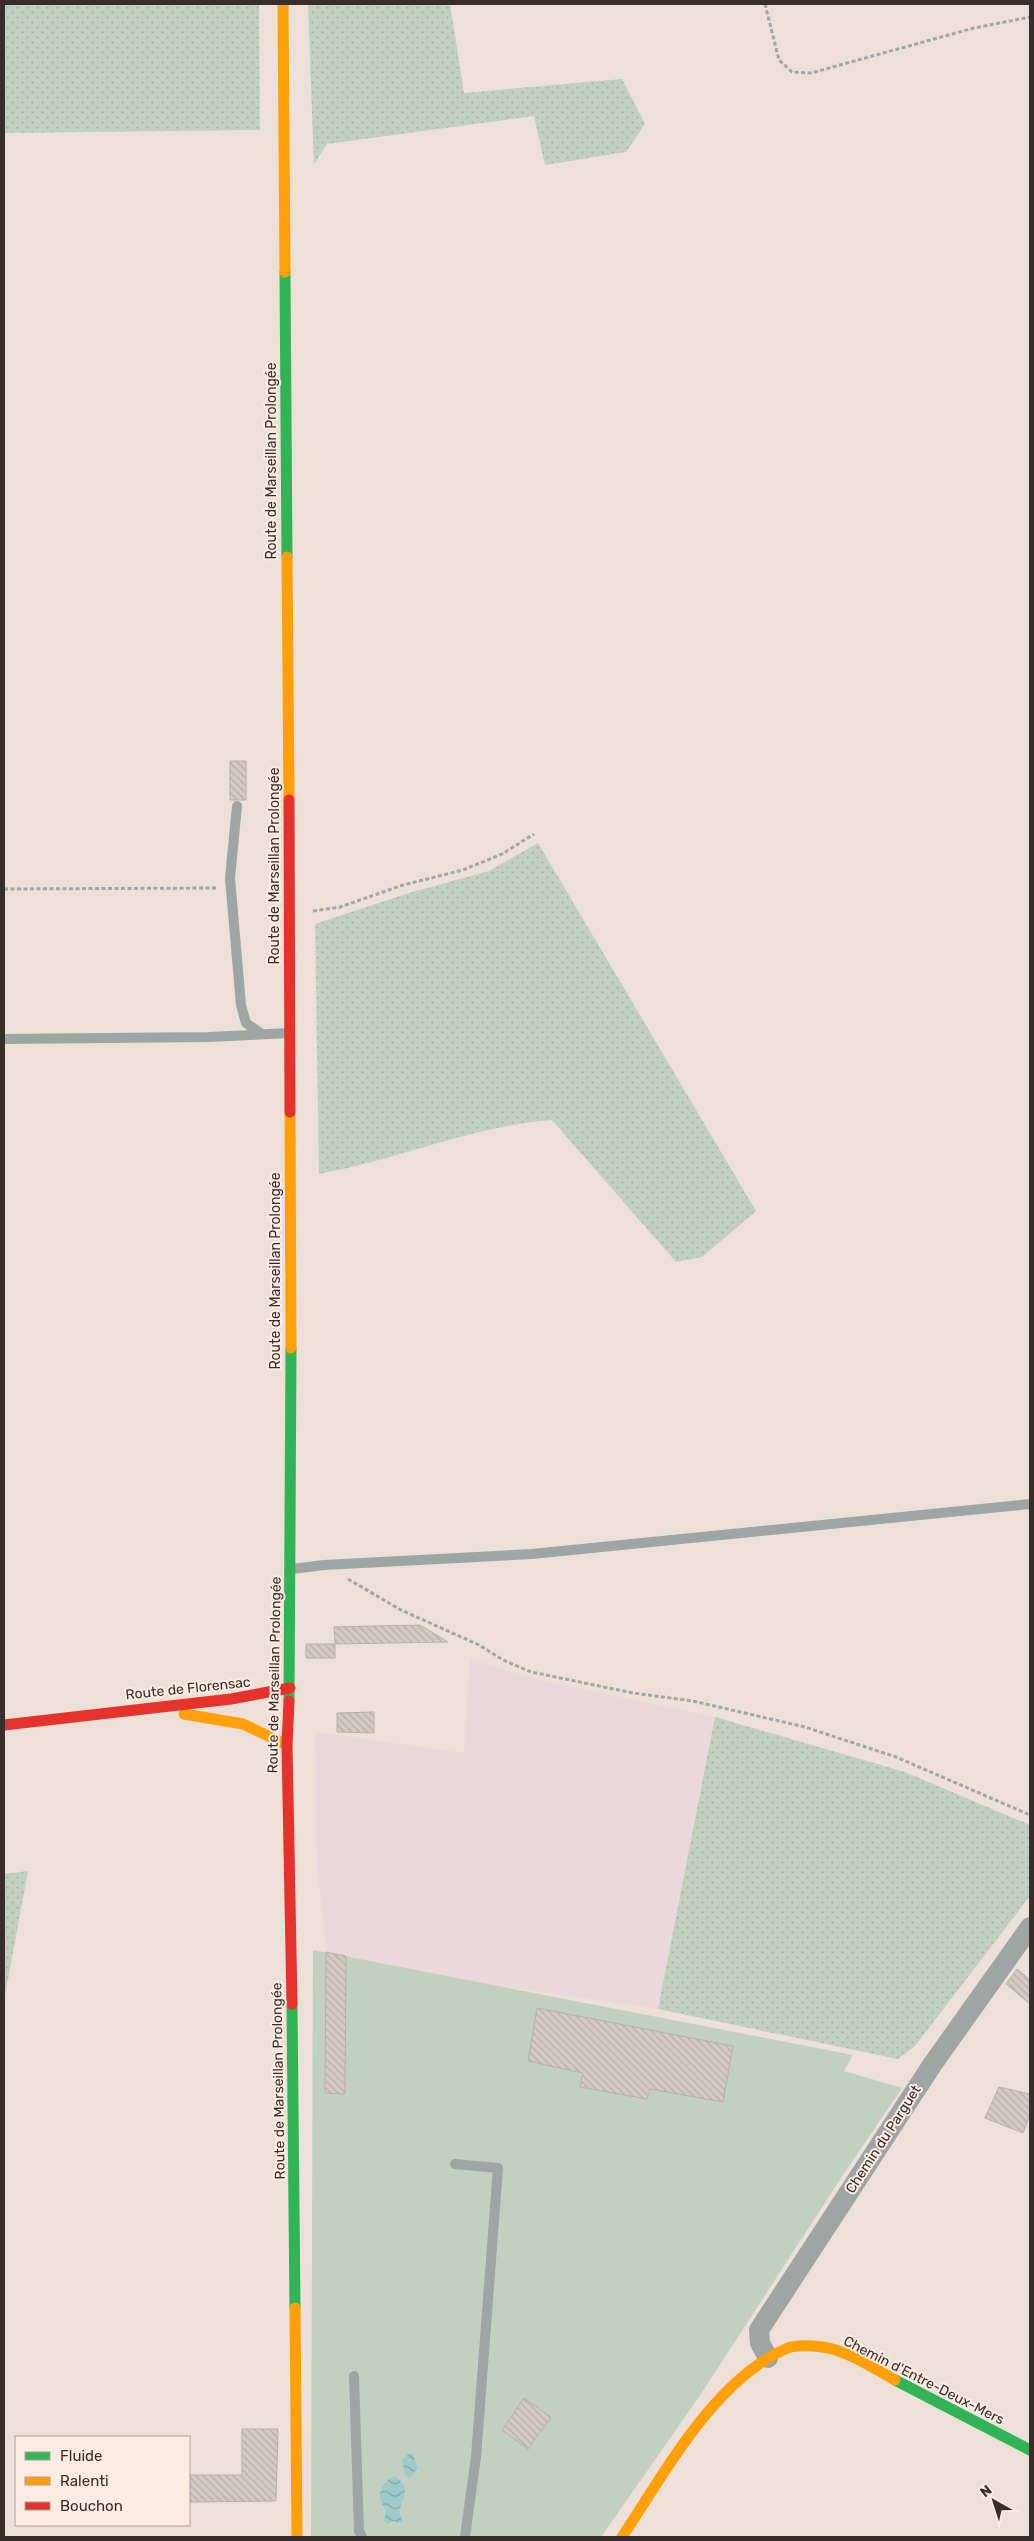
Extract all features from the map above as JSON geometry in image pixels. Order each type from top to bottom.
[{"type":"main road","name":"Route de Marseillan Prolongée","points":[[283,4],[290,913],[291,1569],[290,1688],[287,1745],[294,2118],[297,2537]]},
{"type":"main road","name":"Route de Florensac","points":[[4,1725],[117,1710],[231,1699],[290,1688]]},
{"type":"main road","name":"Route de Florensac","points":[[117,1710],[159,1711],[243,1724],[287,1745]]},
{"type":"main road","name":"Chemin d'Entre-Deux-Mers","points":[[622,2537],[706,2414],[741,2376],[768,2358],[790,2347],[823,2347],[855,2359],[1030,2450]]},
{"type":"street","name":"Chemin du Parguet","points":[[768,2358],[760,2343],[759,2330],[932,2065],[1030,1927]]},
{"type":"lane","points":[[236,806],[230,878],[241,1005],[246,1023],[262,1034]]},
{"type":"lane","points":[[4,1039],[209,1037],[290,1033]]},
{"type":"lane","points":[[291,1569],[324,1564],[532,1554],[1030,1504]]},
{"type":"lane","points":[[455,2164],[498,2168],[476,2457],[465,2537]]},
{"type":"lane","points":[[354,2376],[359,2531],[362,2537]]},
{"type":"path","points":[[765,4],[779,60],[792,72],[812,72],[974,28],[1030,17]]},
{"type":"path","points":[[290,913],[340,907],[403,886],[463,870],[502,854],[534,834]]},
{"type":"path","points":[[4,889],[204,886],[227,889],[232,896]]},
{"type":"path","points":[[324,1564],[401,1610],[479,1645],[503,1660],[531,1672],[633,1693],[693,1701],[805,1727],[896,1757],[1030,1815]]},
{"type":"shaded area","points":[[470,1659],[540,1680],[715,1717],[658,2009],[497,1986],[327,1954],[317,1868],[315,1732],[464,1753]]},
{"type":"green space","points":[[4,4],[259,4],[260,130],[4,133]]},
{"type":"green space","points":[[308,4],[450,4],[464,93],[622,79],[645,124],[626,152],[545,165],[534,116],[327,144],[314,164]]},
{"type":"green space","points":[[538,843],[756,1211],[702,1257],[676,1262],[552,1120],[522,1123],[493,1129],[319,1174],[315,924],[409,893],[489,871]]},
{"type":"green space","points":[[715,1717],[905,1772],[1030,1825],[1030,1896],[915,2046],[898,2059],[658,2009]]},
{"type":"green space","points":[[28,1871],[4,2001],[4,1874]]},
{"type":"green space","points":[[313,1950],[853,2055],[844,2071],[902,2088],[843,2175],[701,2394],[601,2537],[311,2537]]},
{"type":"water","points":[[409,2453],[413,2454],[418,2468],[410,2478],[405,2476],[402,2460]]},
{"type":"water","points":[[394,2476],[405,2488],[400,2509],[403,2520],[401,2523],[393,2521],[387,2524],[384,2521],[386,2510],[380,2496],[382,2487]]},
{"type":"building","points":[[230,761],[246,761],[246,800],[230,800]]},
{"type":"building","points":[[420,1625],[448,1642],[335,1644],[334,1627]]},
{"type":"building","points":[[306,1644],[335,1644],[335,1658],[306,1658]]},
{"type":"building","points":[[374,1712],[374,1733],[337,1732],[337,1713]]},
{"type":"building","points":[[326,1952],[346,1956],[345,2094],[325,2093]]},
{"type":"building","points":[[1017,1969],[1030,1980],[1030,2004],[1006,1984]]},
{"type":"building","points":[[537,2008],[733,2046],[723,2102],[650,2089],[647,2099],[580,2087],[583,2073],[528,2061]]},
{"type":"building","points":[[999,2087],[1030,2094],[1030,2115],[1023,2133],[985,2118]]},
{"type":"building","points":[[524,2398],[551,2417],[528,2449],[502,2430]]},
{"type":"building","points":[[242,2429],[278,2429],[276,2501],[190,2502],[190,2475],[242,2475]]},
{"type":"traffic: fast","points":[[285,272],[287,557]]},
{"type":"traffic: fast","points":[[289,1701],[291,1348]]},
{"type":"traffic: fast","points":[[292,2004],[295,2308]]},
{"type":"traffic: fast","points":[[895,2380],[1030,2450]]},
{"type":"traffic: slow","points":[[283,4],[285,272]]},
{"type":"traffic: slow","points":[[287,557],[289,800]]},
{"type":"traffic: slow","points":[[290,1112],[291,1348]]},
{"type":"traffic: slow","points":[[184,1714],[243,1724],[287,1745]]},
{"type":"traffic: slow","points":[[295,2308],[297,2537]]},
{"type":"traffic: slow","points":[[622,2537],[674,2457],[694,2430],[737,2381],[762,2362],[791,2347],[823,2347],[851,2356],[895,2380]]},
{"type":"traffic: jam","points":[[289,800],[290,1112]]},
{"type":"traffic: jam","points":[[4,1725],[231,1699],[290,1688]]},
{"type":"traffic: jam","points":[[289,1701],[287,1745],[292,2004]]}]
